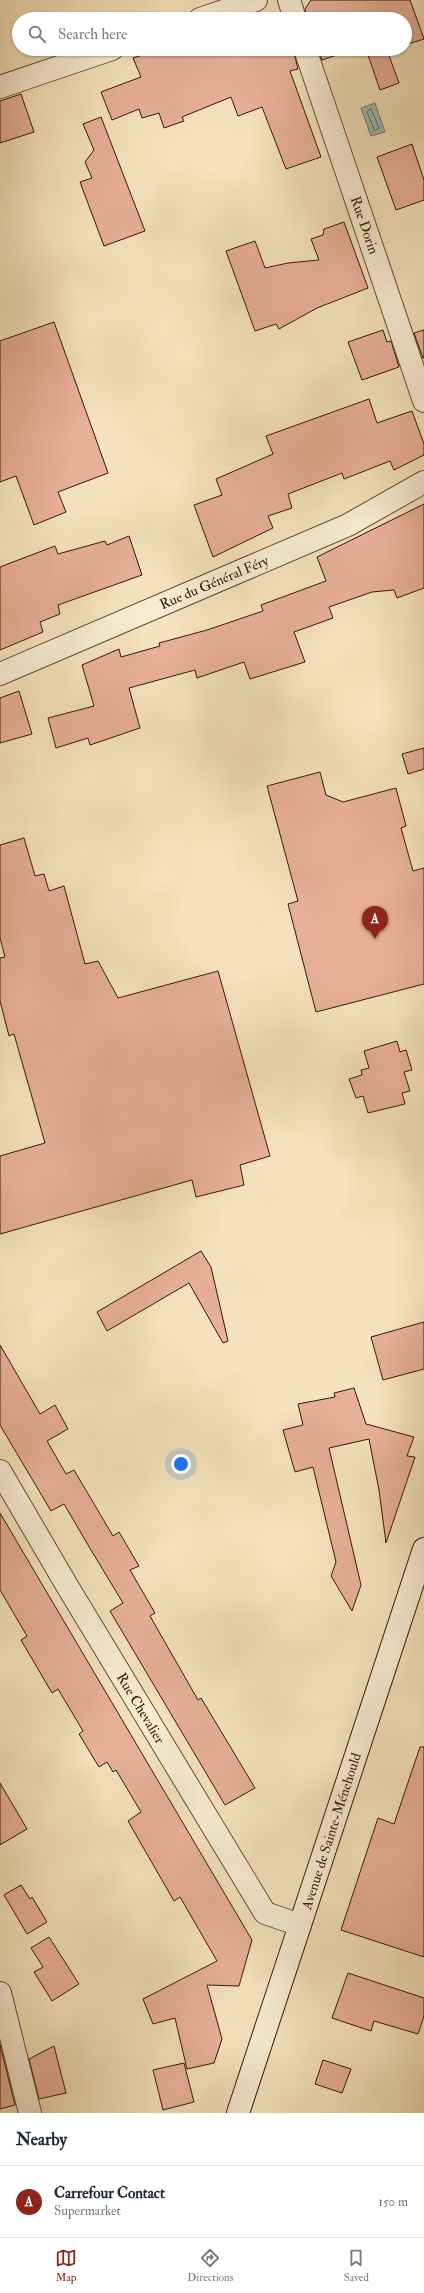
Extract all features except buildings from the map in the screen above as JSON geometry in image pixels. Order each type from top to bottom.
[{"type":"street","points":[[221,12],[256,0]]},
{"type":"street","points":[[289,0],[293,12]]},
{"type":"street","points":[[0,87],[91,56]]},
{"type":"street","name":"Rue Dorin","points":[[307,56],[424,401]]},
{"type":"street","name":"Rue du Général Féry","points":[[0,674],[348,525],[424,482]]},
{"type":"street","name":"Rue Chevalier","points":[[0,1471],[66,1584],[265,1913],[300,1925]]},
{"type":"street","name":"Avenue de Sainte-Ménehould","points":[[238,2113],[424,1549]]},
{"type":"street","points":[[0,1993],[30,2113]]},
{"type":"water","points":[[375,103],[385,132],[371,136],[361,108]]},
{"type":"place","name":"Carrefour Contact","points":[[375,939]]}]
